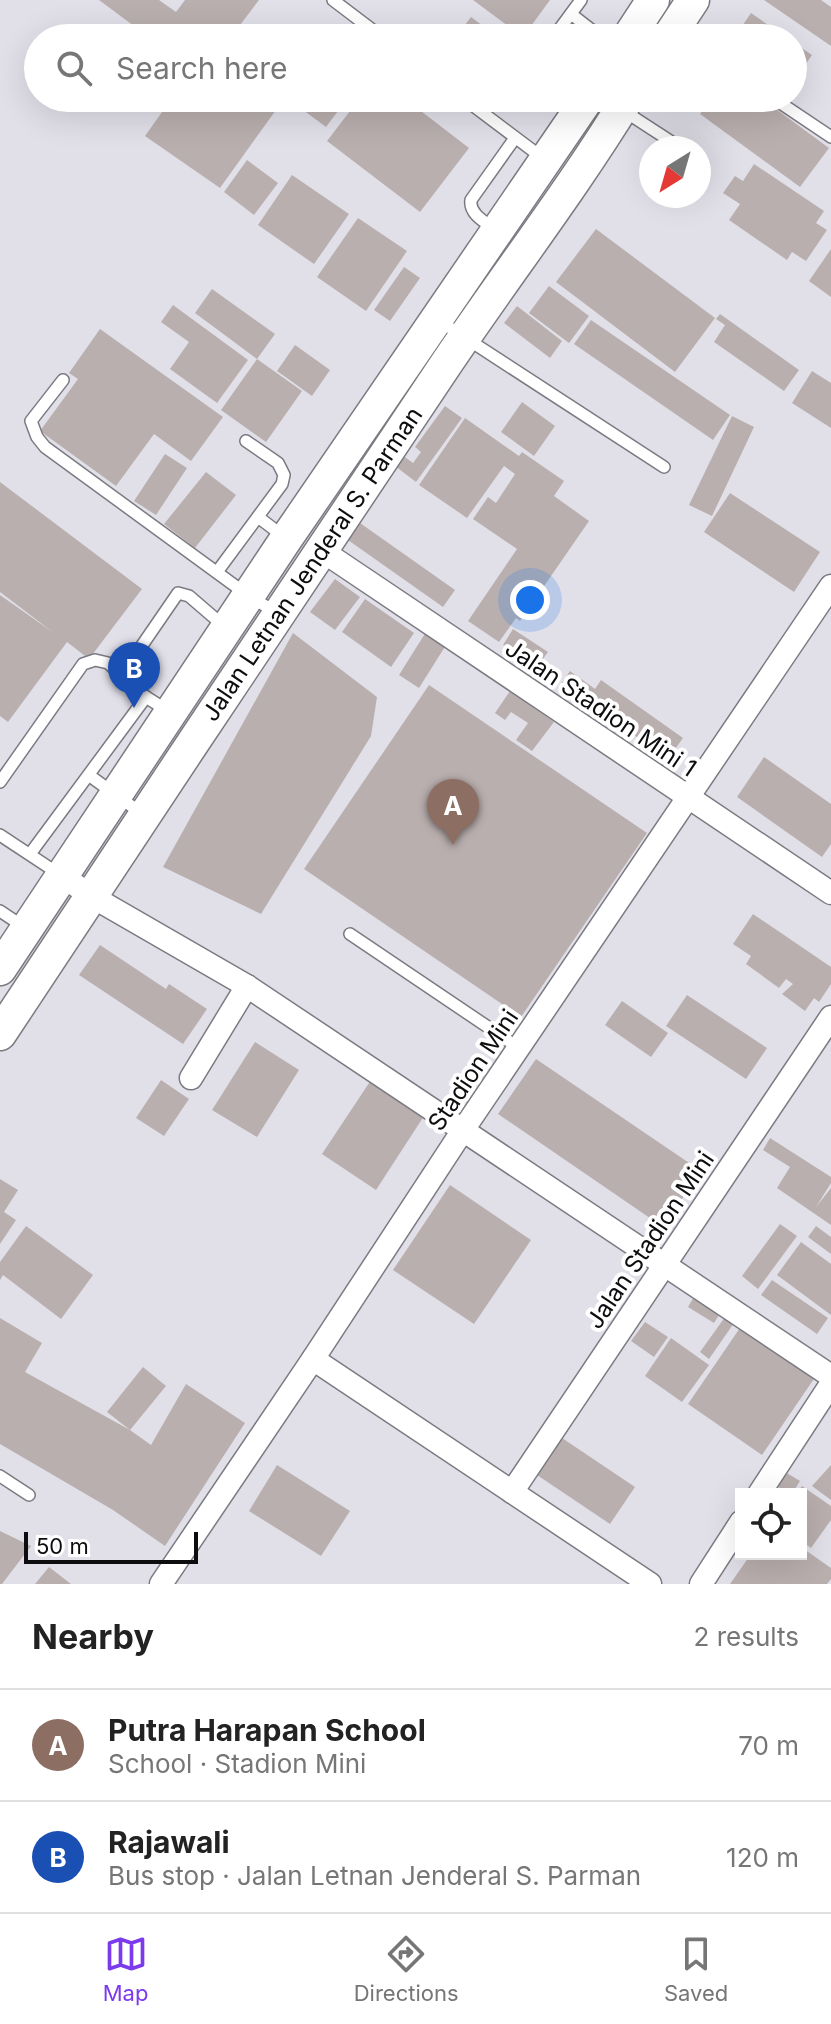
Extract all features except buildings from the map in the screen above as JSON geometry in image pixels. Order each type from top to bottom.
[{"type":"street","points":[[637,24],[653,0]]},
{"type":"street","points":[[680,24],[693,0]]},
{"type":"street","name":"Jalan Letnan Jenderal S. Parman","points":[[0,1034],[277,613],[332,558],[450,329],[497,230],[578,112]]},
{"type":"street","name":"Jalan Letnan Jenderal S. Parman","points":[[0,969],[116,795],[158,705],[227,629],[286,539],[450,329],[560,203],[620,112]]},
{"type":"street","name":"Jalan Stadion Mini 1","points":[[332,558],[831,893]]},
{"type":"street","name":"Stadion Mini","points":[[161,1584],[831,586]]},
{"type":"street","points":[[61,875],[91,896],[247,986],[831,1376]]},
{"type":"street","points":[[191,1078],[247,986]]},
{"type":"street","name":"Jalan Stadion Mini","points":[[512,1492],[831,1017]]},
{"type":"street","points":[[313,1359],[650,1584]]},
{"type":"street","points":[[763,1488],[831,1384]]},
{"type":"street","points":[[701,1584],[735,1531]]},
{"type":"lane","points":[[333,0],[365,24]]},
{"type":"lane","points":[[564,24],[581,0]]},
{"type":"lane","points":[[571,14],[584,24]]},
{"type":"lane","points":[[481,112],[544,160]]},
{"type":"lane","points":[[635,112],[666,136]]},
{"type":"lane","points":[[794,112],[831,137]]},
{"type":"lane","points":[[497,230],[474,212],[470,207],[471,200],[515,138]]},
{"type":"lane","points":[[450,329],[664,467]]},
{"type":"lane","points":[[63,380],[31,421],[45,447],[249,596],[277,613]]},
{"type":"lane","points":[[217,572],[282,484],[284,475],[278,463],[246,441]]},
{"type":"lane","points":[[258,517],[286,539]]},
{"type":"lane","points":[[121,676],[178,593],[189,596],[227,629]]},
{"type":"lane","points":[[0,782],[83,664],[101,660],[158,705],[90,776],[30,854]]},
{"type":"lane","points":[[90,776],[146,816]]},
{"type":"lane","points":[[0,835],[61,875]]},
{"type":"lane","points":[[0,911],[28,930]]},
{"type":"lane","points":[[350,934],[519,1048]]},
{"type":"lane","points":[[0,1476],[29,1495]]},
{"type":"place","name":"Rajawali","points":[[134,708]]},
{"type":"place","name":"Putra Harapan School","points":[[453,845]]}]
